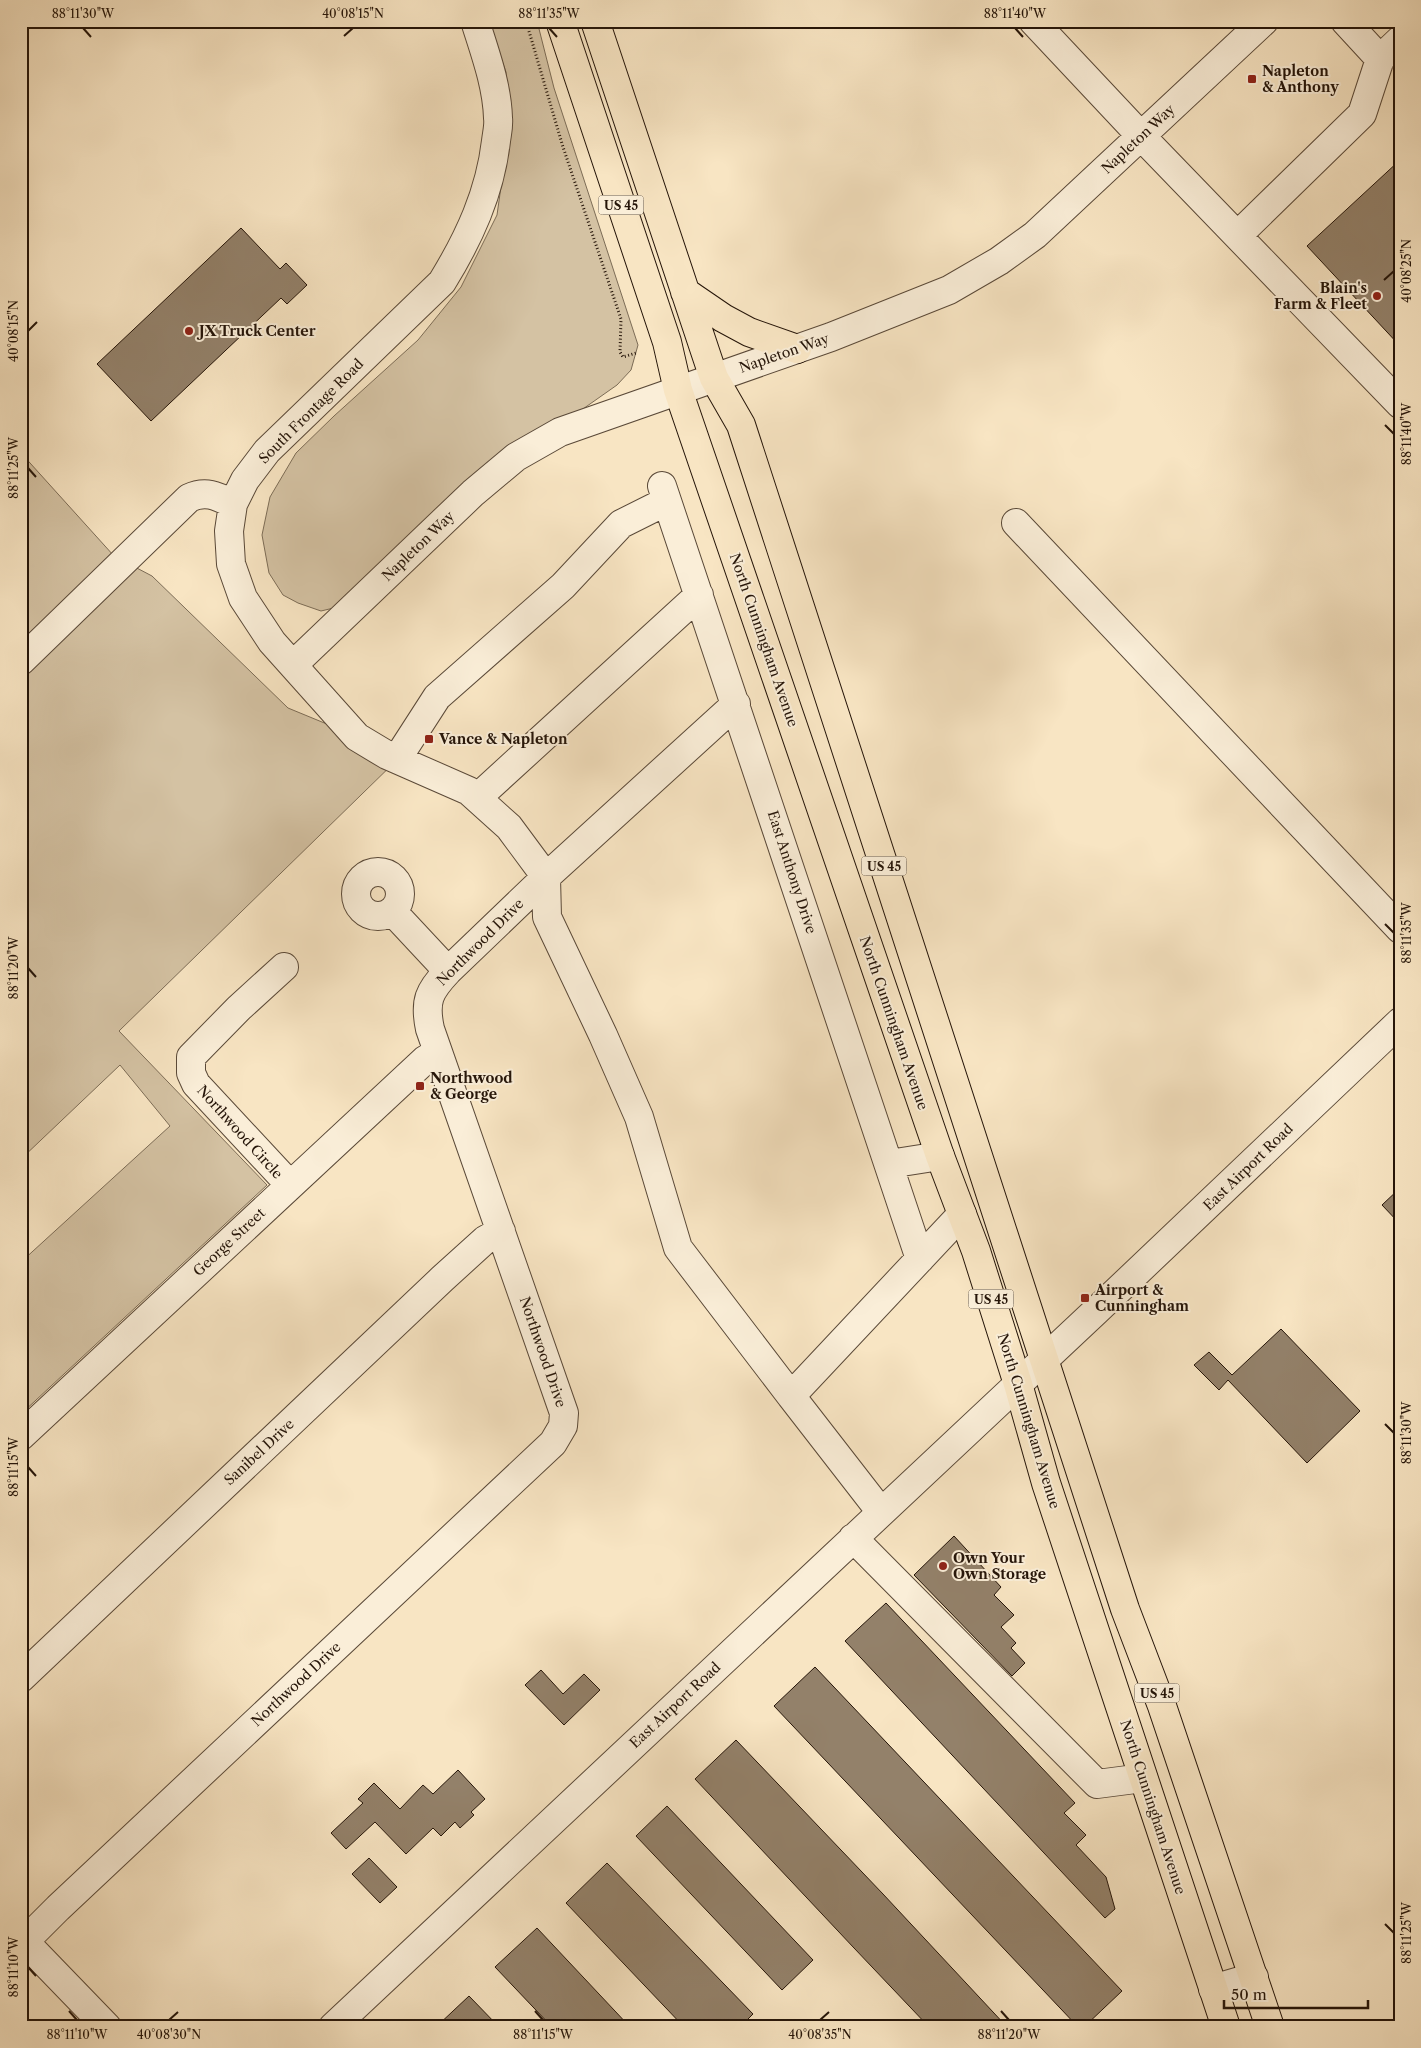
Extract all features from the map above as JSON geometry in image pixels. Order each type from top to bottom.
[{"type":"main road","name":"North Cunningham Avenue","points":[[560,21],[667,342],[678,390],[940,1156],[976,1251],[1018,1384],[1046,1483],[1226,2027]]},
{"type":"main road","name":"US 45","points":[[595,21],[714,378],[741,425],[1125,1609],[1162,1706],[1270,2027]]},
{"type":"main road","points":[[685,292],[749,332],[797,349]]},
{"type":"street","name":"South Frontage Road","points":[[475,21],[492,75],[498,118],[494,158],[482,203],[462,249],[442,282],[267,451],[245,480],[233,504],[229,531],[230,564],[243,598],[272,642],[357,737],[397,759],[469,791],[509,827],[546,877]]},
{"type":"street","points":[[1033,21],[1141,136],[1400,404]]},
{"type":"street","name":"Napleton Way","points":[[293,665],[474,493],[516,457],[560,432],[797,349],[948,290],[999,261],[1035,235],[1264,21]]},
{"type":"street","points":[[1238,235],[1362,114],[1390,50],[1345,21]]},
{"type":"street","points":[[21,661],[189,498],[196,494],[211,493],[233,504]]},
{"type":"street","name":"East Anthony Drive","points":[[397,759],[437,697],[563,586],[621,524],[665,494],[920,1259]]},
{"type":"street","points":[[1016,523],[1400,928]]},
{"type":"street","points":[[477,798],[699,595]]},
{"type":"street","name":"Northwood Drive","points":[[22,1942],[553,1443],[563,1426],[564,1412],[430,1028],[426,1010],[429,996],[448,971],[546,877],[736,704]]},
{"type":"street","points":[[546,877],[547,917],[603,1035],[639,1117],[678,1248],[881,1512]]},
{"type":"street","points":[[392,910],[448,971]]},
{"type":"street","name":"Northwood Circle","points":[[284,967],[239,1008],[191,1057],[190,1073],[196,1084],[290,1185]]},
{"type":"street","name":"East Airport Road","points":[[333,2027],[1096,1311],[1400,1022]]},
{"type":"street","name":"George Street","points":[[21,1436],[424,1060],[438,1052]]},
{"type":"street","points":[[889,1164],[940,1156]]},
{"type":"street","points":[[791,1396],[962,1214]]},
{"type":"street","name":"Sanibel Drive","points":[[21,1678],[442,1279],[485,1240],[501,1231]]},
{"type":"street","points":[[853,1538],[1097,1784],[1143,1778]]},
{"type":"street","points":[[22,1942],[107,2027]]},
{"type":"street","points":[[1213,1989],[1254,1977]]},
{"type":"path","points":[[526,21],[563,146],[621,319],[620,352],[624,357],[636,353]]},
{"type":"shaded area","points":[[488,21],[537,21],[554,88],[638,345],[631,370],[617,385],[580,411],[342,606],[321,611],[298,603],[283,595],[269,573],[262,535],[270,497],[296,453],[418,340],[461,287],[497,215],[507,144],[506,72]]},
{"type":"shaded area","points":[[21,453],[114,556],[152,576],[288,708],[402,755],[119,1031],[267,1185],[21,1414],[21,1262],[170,1126],[120,1065],[21,1159]]},
{"type":"building","name":"Blain's Farm & Fleet","points":[[1400,160],[1400,346],[1307,246]]},
{"type":"building","name":"JX Truck Center","points":[[241,228],[280,269],[286,263],[307,285],[287,304],[281,298],[151,421],[97,364]]},
{"type":"building","points":[[1400,1188],[1400,1224],[1382,1205]]},
{"type":"building","points":[[1281,1329],[1360,1411],[1307,1463],[1228,1380],[1219,1390],[1194,1365],[1209,1352],[1232,1375]]},
{"type":"building","points":[[954,1536],[1001,1587],[994,1595],[1014,1615],[1001,1627],[1016,1643],[1011,1648],[1025,1663],[1012,1676],[914,1575]]},
{"type":"building","points":[[886,1603],[1075,1803],[1064,1813],[1086,1835],[1076,1845],[1106,1877],[1115,1909],[1105,1918],[845,1641]]},
{"type":"building","points":[[815,1667],[1122,1991],[1084,2027],[1078,2027],[774,1706]]},
{"type":"building","points":[[541,1670],[563,1694],[584,1674],[600,1690],[564,1725],[525,1685]]},
{"type":"building","points":[[736,1740],[1007,2027],[929,2027],[854,1948],[695,1779]]},
{"type":"building","points":[[458,1770],[485,1799],[471,1812],[474,1815],[460,1828],[455,1822],[441,1836],[433,1828],[406,1854],[375,1822],[346,1849],[331,1833],[363,1803],[358,1799],[374,1783],[400,1809],[423,1785],[433,1794]]},
{"type":"building","points":[[667,1806],[813,1960],[782,1990],[636,1836]]},
{"type":"building","points":[[369,1858],[397,1887],[380,1903],[352,1874]]},
{"type":"building","points":[[607,1863],[753,2014],[740,2027],[684,2027],[566,1903]]},
{"type":"building","points":[[537,1928],[630,2027],[552,2027],[495,1967]]},
{"type":"building","points":[[469,1996],[499,2027],[436,2027]]},
{"type":"place","name":"Napleton & Anthony","points":[[1252,79]]},
{"type":"place","name":"Blain's Farm & Fleet","points":[[1377,296]]},
{"type":"place","name":"JX Truck Center","points":[[189,331]]},
{"type":"place","name":"Vance & Napleton","points":[[429,739]]},
{"type":"place","name":"Northwood & George","points":[[420,1086]]},
{"type":"place","name":"Airport & Cunningham","points":[[1085,1298]]},
{"type":"place","name":"Own Your Own Storage","points":[[943,1566]]}]
